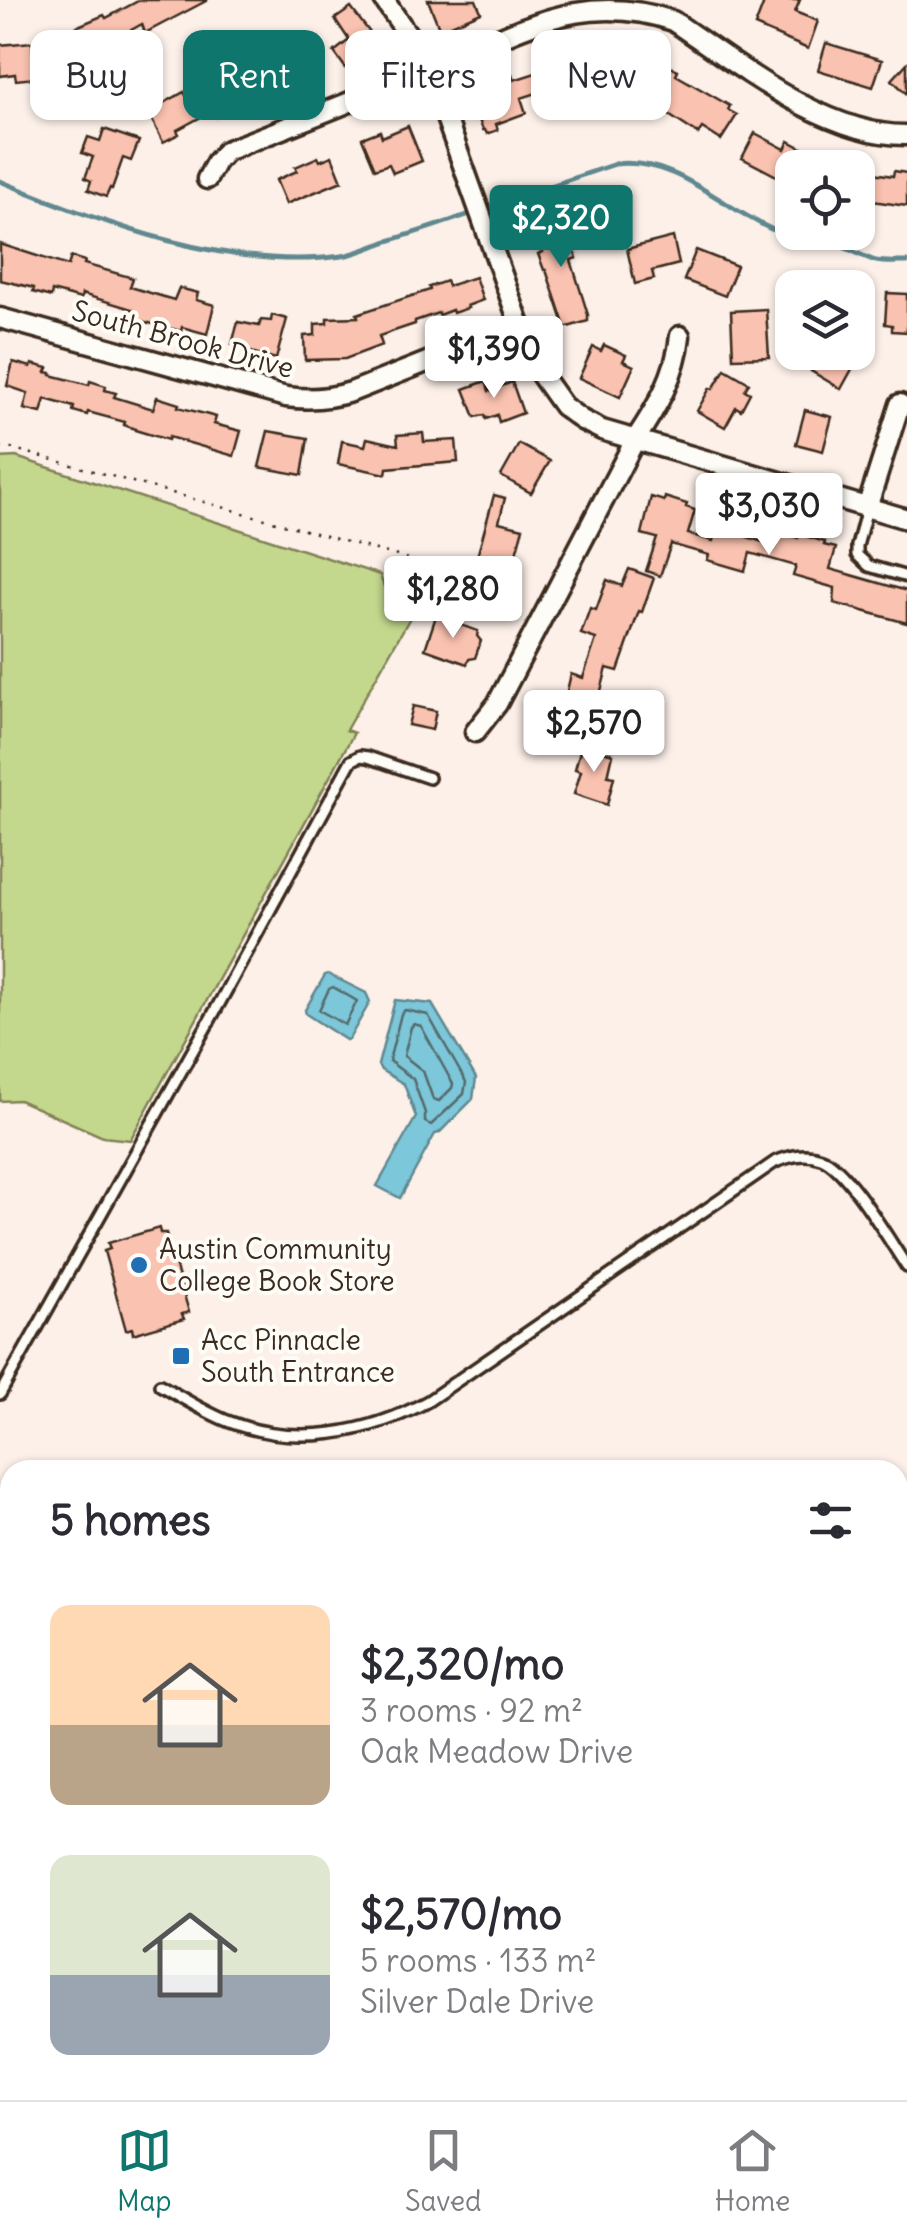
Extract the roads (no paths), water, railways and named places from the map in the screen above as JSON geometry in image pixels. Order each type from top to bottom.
[{"type":"street","points":[[384,0],[403,30]]},
{"type":"street","points":[[511,35],[572,13],[650,13],[673,20],[798,103],[865,130],[907,135]]},
{"type":"street","points":[[207,179],[226,151],[345,104]]},
{"type":"street","points":[[447,120],[520,325],[541,375],[562,406],[592,426],[907,519]]},
{"type":"street","name":"South Brook Drive","points":[[0,318],[286,397],[310,400],[351,392],[520,325]]},
{"type":"street","points":[[475,732],[497,704],[635,440],[652,415],[673,372],[680,336]]},
{"type":"street","points":[[867,508],[900,404]]},
{"type":"lane","points":[[867,508],[857,554],[869,566],[907,577]]},
{"type":"lane","points":[[0,1394],[351,761],[368,757],[429,778]]},
{"type":"lane","points":[[160,1386],[220,1418],[263,1431],[328,1433],[390,1420],[428,1402],[775,1162],[802,1154],[834,1166],[907,1267]]},
{"type":"water","points":[[328,974],[366,993],[370,1002],[346,1040],[306,1014]]},
{"type":"water","points":[[395,1000],[432,1004],[476,1078],[473,1099],[435,1134],[400,1198],[377,1186],[416,1117],[404,1084],[378,1065]]},
{"type":"waterway","points":[[483,209],[615,164],[637,164],[677,175],[778,232],[832,243],[876,261],[907,262]]},
{"type":"waterway","points":[[0,181],[123,227],[256,257],[347,255],[473,213]]},
{"type":"place","name":"Austin Community College Book Store","points":[[139,1265]]},
{"type":"place","name":"Acc Pinnacle South Entrance","points":[[181,1356]]}]
